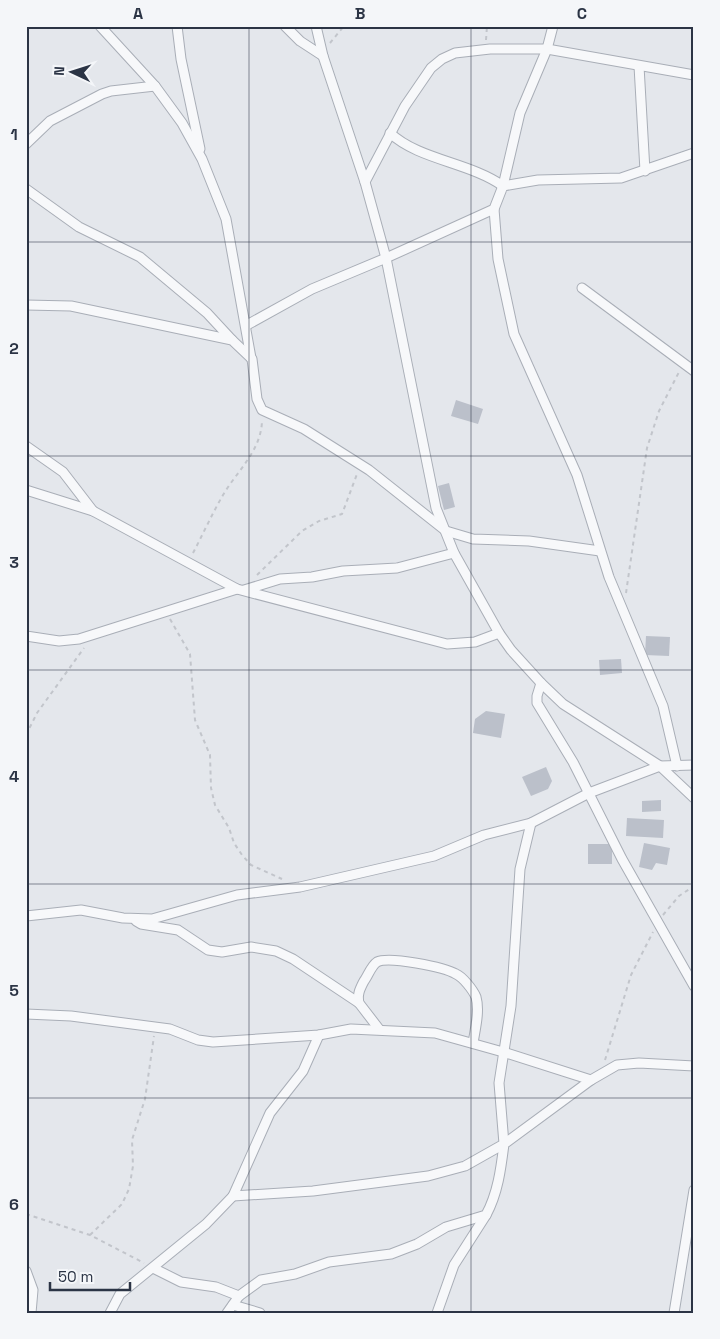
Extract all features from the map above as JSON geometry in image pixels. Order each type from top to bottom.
[{"type":"street","points":[[100,26],[155,86],[178,116],[202,159],[226,219],[247,325],[257,399],[262,410],[304,430],[360,464],[395,489],[446,531],[473,539],[529,541],[600,551]]},
{"type":"street","points":[[177,26],[180,59],[202,159]]},
{"type":"street","points":[[285,26],[300,41],[323,54]]},
{"type":"street","points":[[316,26],[386,258],[436,508],[454,553],[510,650],[541,684],[563,704],[604,733],[660,766],[694,798]]},
{"type":"street","points":[[553,26],[547,49],[520,113],[503,186],[494,209],[498,259],[514,334],[577,475],[609,577],[663,706],[677,766]]},
{"type":"street","points":[[364,182],[390,133],[431,68],[455,53],[485,50],[547,49],[694,75]]},
{"type":"street","points":[[639,66],[645,171]]},
{"type":"street","points":[[26,144],[50,121],[102,94],[111,91],[155,86]]},
{"type":"street","points":[[390,133],[409,148],[444,159],[483,175],[503,186],[538,180],[621,178],[694,153]]},
{"type":"street","points":[[26,189],[80,227],[140,257],[207,313],[252,359]]},
{"type":"street","points":[[247,325],[312,289],[494,209]]},
{"type":"street","points":[[582,288],[694,371]]},
{"type":"street","points":[[26,305],[71,306],[232,340]]},
{"type":"street","points":[[26,446],[63,472],[93,511]]},
{"type":"street","points":[[26,490],[93,511],[240,590],[447,644],[475,642],[499,633]]},
{"type":"street","points":[[26,636],[59,641],[93,636],[165,612],[280,579],[312,577],[343,571],[397,568],[454,553]]},
{"type":"street","points":[[541,684],[537,696],[537,704],[573,762],[622,860],[694,986]]},
{"type":"street","points":[[26,916],[81,910],[134,919],[158,918],[237,895],[300,887],[434,856],[484,835],[531,823],[588,793],[660,766],[694,765]]},
{"type":"street","points":[[436,1313],[454,1265],[491,1205],[499,1176],[504,1144],[500,1083],[502,1052],[511,1006],[520,869],[531,823]]},
{"type":"street","points":[[134,919],[141,924],[178,930],[208,950],[222,952],[251,947],[281,953],[359,1003],[379,1029]]},
{"type":"street","points":[[359,1003],[360,989],[378,962],[415,963],[444,969],[461,977],[476,998],[473,1044]]},
{"type":"street","points":[[26,1014],[71,1016],[178,1031],[198,1040],[214,1042],[318,1035],[351,1029],[436,1033],[591,1080]]},
{"type":"street","points":[[110,1313],[120,1294],[180,1243],[206,1224],[233,1196],[270,1113],[304,1071],[318,1035]]},
{"type":"street","points":[[233,1196],[313,1191],[428,1176],[459,1168],[504,1144],[591,1080],[617,1065],[694,1066]]},
{"type":"street","points":[[674,1313],[694,1190]]},
{"type":"street","points":[[260,1313],[230,1309],[239,1296],[261,1280],[295,1274],[329,1262],[391,1254],[417,1244],[446,1227],[486,1215]]},
{"type":"street","points":[[152,1268],[181,1282],[216,1287],[239,1296]]},
{"type":"street","points":[[26,1271],[33,1290],[31,1313]]},
{"type":"path","points":[[323,54],[344,26]]},
{"type":"path","points":[[485,50],[487,26]]},
{"type":"path","points":[[626,593],[647,448],[659,411],[685,364]]},
{"type":"path","points":[[189,562],[224,494],[254,450],[261,433],[262,410]]},
{"type":"path","points":[[255,577],[302,531],[319,521],[342,514],[360,464]]},
{"type":"path","points":[[165,612],[190,654],[195,720],[202,740],[209,752],[211,788],[215,806],[229,828],[234,844],[242,856],[251,865],[283,879]]},
{"type":"path","points":[[26,734],[37,713],[93,636]]},
{"type":"path","points":[[600,1074],[635,964],[658,923],[680,896],[694,886]]},
{"type":"path","points":[[90,1235],[122,1204],[129,1189],[133,1166],[132,1140],[145,1099],[155,1028]]},
{"type":"path","points":[[26,1214],[90,1235],[125,1251],[152,1268]]},
{"type":"building","points":[[456,400],[483,409],[478,424],[451,416]]},
{"type":"building","points":[[449,483],[455,507],[444,510],[438,486]]},
{"type":"building","points":[[646,636],[670,637],[669,656],[645,655]]},
{"type":"building","points":[[621,659],[622,673],[600,675],[599,660]]},
{"type":"building","points":[[486,711],[505,714],[501,738],[473,733],[475,719]]},
{"type":"building","points":[[546,767],[552,781],[548,789],[531,796],[522,777]]},
{"type":"building","points":[[661,800],[661,811],[642,812],[642,801]]},
{"type":"building","points":[[627,818],[664,820],[663,838],[626,836]]},
{"type":"building","points":[[644,843],[670,848],[667,865],[656,863],[652,870],[639,867]]},
{"type":"building","points":[[588,844],[612,844],[612,864],[588,864]]}]
